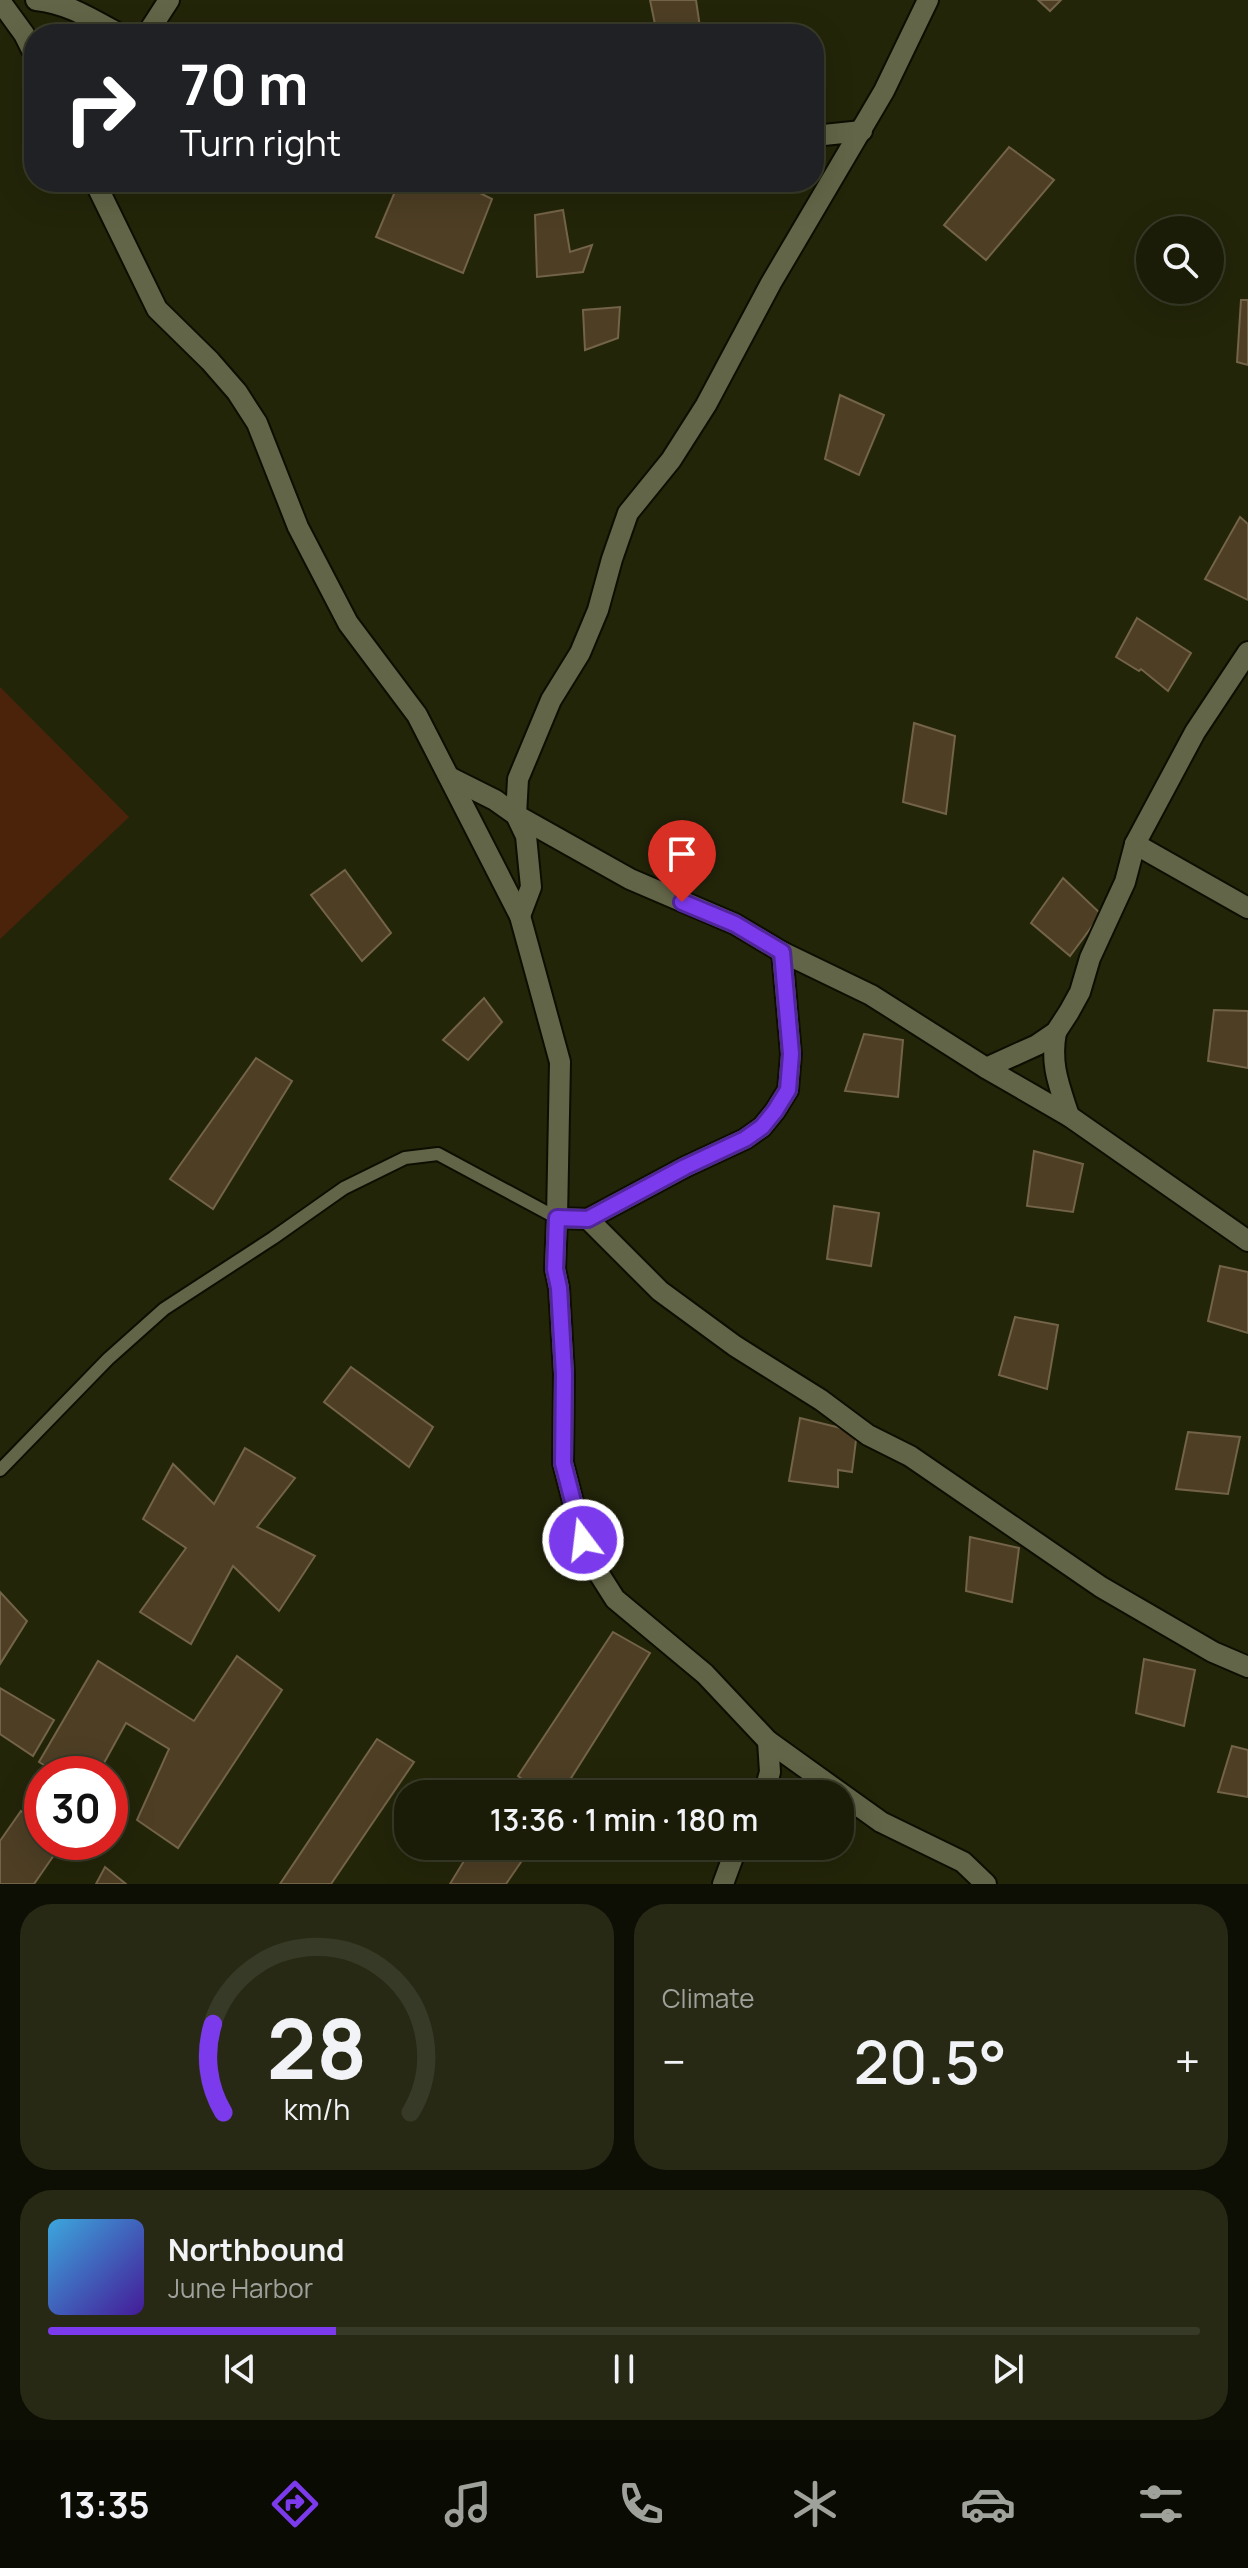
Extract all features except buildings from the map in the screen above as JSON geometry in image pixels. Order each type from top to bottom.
[{"type":"street","points":[[36,0],[50,1],[78,11],[101,24]]},
{"type":"street","points":[[153,24],[169,0]]},
{"type":"street","points":[[520,916],[531,887],[526,836],[516,815],[518,779],[551,700],[580,653],[598,610],[628,513],[671,460],[706,405],[771,283],[884,91],[928,0]]},
{"type":"street","points":[[0,1],[24,34]]},
{"type":"street","points":[[824,135],[862,131]]},
{"type":"street","points":[[100,192],[157,309],[210,361],[237,392],[257,423],[298,527],[348,623],[417,715],[520,916],[560,1062],[555,1269],[564,1374],[563,1463],[583,1540],[596,1569],[615,1599],[705,1674],[768,1741],[881,1822],[963,1862],[986,1884]]},
{"type":"street","points":[[1069,1116],[1054,1071],[1056,1032],[1080,992],[1090,958],[1125,882],[1135,844],[1195,732],[1248,652]]},
{"type":"street","points":[[451,778],[495,800],[630,879],[735,924],[782,952],[871,995],[1069,1116],[1248,1241]]},
{"type":"street","points":[[1135,844],[1248,908]]},
{"type":"street","points":[[557,1218],[588,1219],[745,1139],[762,1127],[788,1090],[791,1054],[782,952]]},
{"type":"street","points":[[986,1068],[1037,1045],[1056,1032]]},
{"type":"street","points":[[588,1219],[660,1291],[735,1346],[821,1400],[868,1435],[922,1464],[1101,1587],[1213,1652],[1248,1667]]},
{"type":"street","points":[[768,1741],[768,1780]]},
{"type":"street","points":[[723,1884],[732,1860]]},
{"type":"lane","points":[[0,1470],[108,1359],[164,1309],[344,1188],[405,1158],[438,1154],[557,1218]]},
{"type":"shaded area","points":[[0,687],[129,817],[0,939]]},
{"type":"route","points":[[583,1540],[563,1463],[564,1374],[555,1269],[557,1218],[588,1219],[745,1139],[762,1127],[788,1090],[791,1054],[782,952],[735,924],[682,902]]}]
